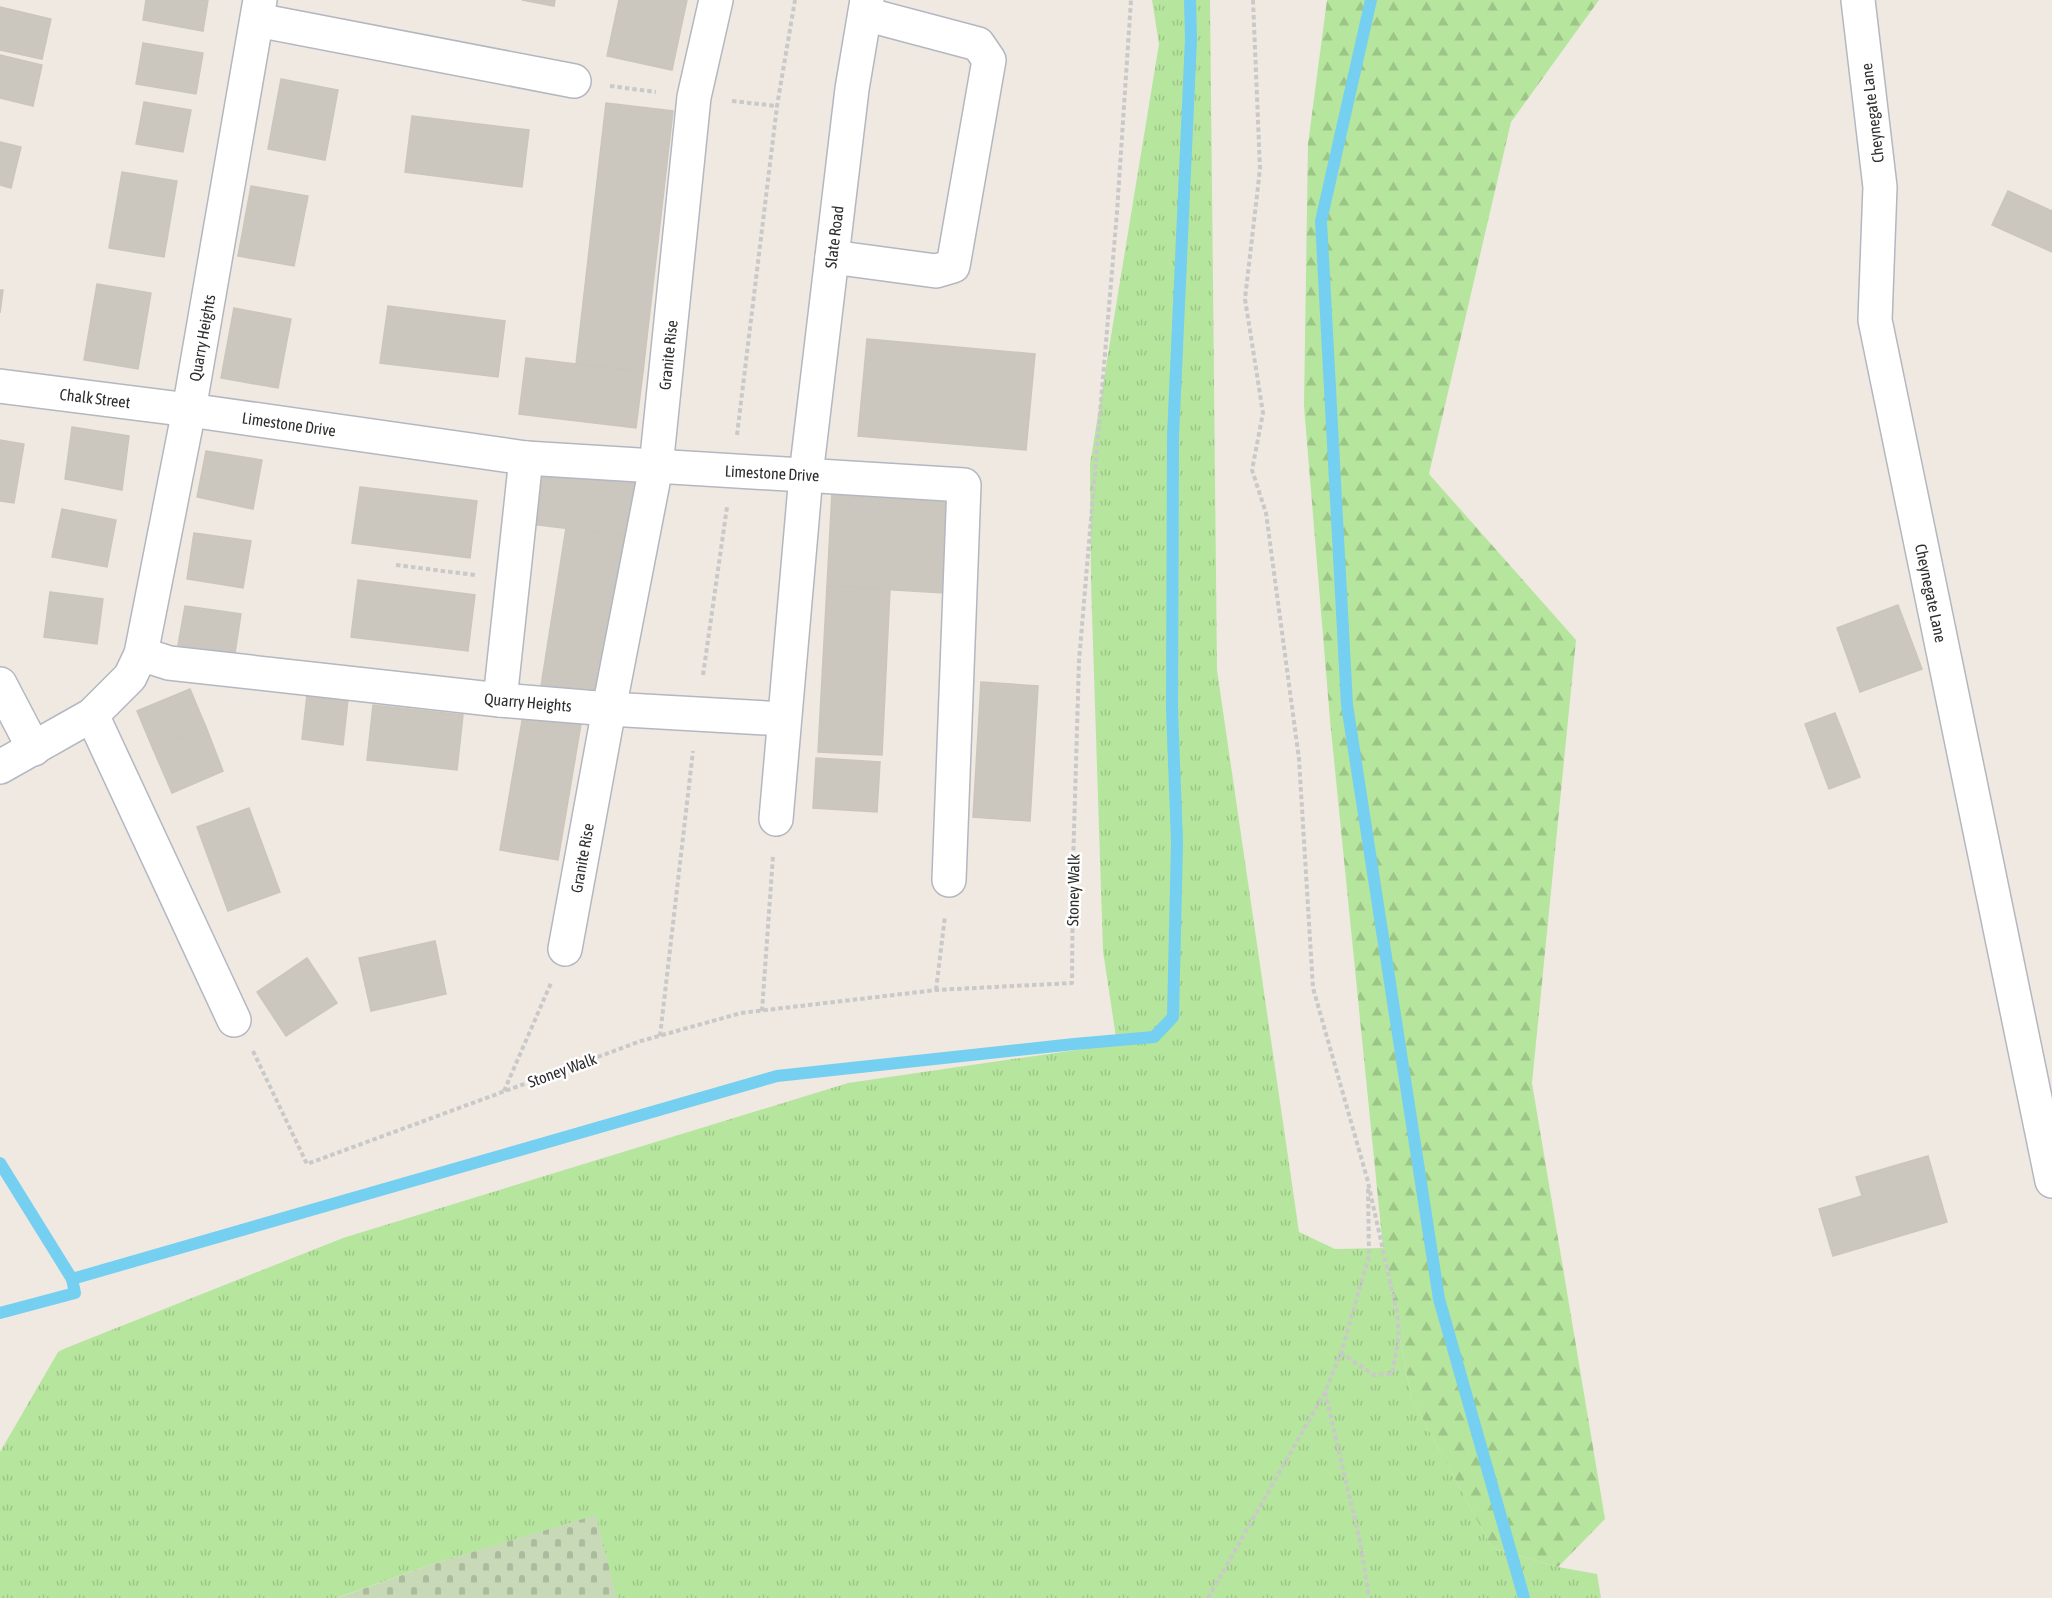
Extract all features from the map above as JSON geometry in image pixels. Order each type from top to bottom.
[{"type":"street","name":"Granite Rise","points":[[566,949],[598,766],[656,467],[694,97],[716,0]]},
{"type":"street","name":"Cheynegate Lane","points":[[1858,0],[1880,187],[1875,320],[2052,1181]]},
{"type":"street","name":"Slate Road","points":[[806,475],[852,89],[866,7]]},
{"type":"street","points":[[832,256],[936,271],[953,266],[989,60],[978,44],[866,7]]},
{"type":"street","name":"Quarry Heights","points":[[0,767],[92,715],[130,677],[141,654],[189,410],[259,10],[574,81]]},
{"type":"street","name":"Chalk Street","points":[[0,386],[189,410]]},
{"type":"street","name":"Limestone Drive","points":[[189,410],[526,459],[964,485],[949,880]]},
{"type":"street","points":[[500,700],[526,459]]},
{"type":"street","points":[[776,819],[806,475]]},
{"type":"street","name":"Quarry Heights","points":[[141,654],[170,663],[500,700],[784,719]]},
{"type":"street","points":[[0,684],[34,749]]},
{"type":"street","points":[[92,715],[234,1020]]},
{"type":"path","points":[[660,1036],[697,714],[733,471],[777,106],[795,0]]},
{"type":"path","name":"Stoney Walk","points":[[260,1062],[307,1164],[641,1041],[741,1013],[936,990],[1072,983],[1079,661],[1118,212],[1131,0]]},
{"type":"path","points":[[1253,0],[1260,169],[1245,299],[1263,413],[1252,470],[1266,513],[1299,759],[1313,988],[1368,1178],[1398,1312],[1399,1336],[1392,1374],[1374,1376],[1341,1353]]},
{"type":"path","points":[[574,81],[777,106]]},
{"type":"path","points":[[396,565],[513,580]]},
{"type":"path","points":[[762,1011],[776,819]]},
{"type":"path","points":[[936,990],[949,880]]},
{"type":"path","points":[[504,1091],[566,949]]},
{"type":"path","points":[[1208,1598],[1325,1392],[1341,1353],[1369,1256],[1368,1178]]},
{"type":"path","points":[[1325,1392],[1360,1546],[1369,1598]]},
{"type":"green space","points":[[1152,0],[1210,0],[1217,670],[1299,1232],[1335,1249],[1383,1248],[1411,1397],[1492,1548],[1558,1567],[1597,1574],[1601,1598],[616,1598],[595,1516],[436,1563],[336,1598],[0,1598],[0,1452],[58,1352],[66,1348],[343,1238],[848,1083],[1117,1044],[1103,951],[1091,582],[1090,464],[1159,44]]},
{"type":"green space","points":[[1327,0],[1599,0],[1511,122],[1429,474],[1576,640],[1532,1083],[1605,1519],[1558,1567],[1492,1548],[1411,1397],[1383,1248],[1330,720],[1304,406],[1308,144]]},
{"type":"green space","points":[[596,1515],[617,1598],[337,1598],[436,1563]]},
{"type":"building","points":[[146,0],[208,0],[203,31],[143,20]]},
{"type":"building","points":[[522,0],[555,0],[554,6]]},
{"type":"building","points":[[619,0],[687,0],[672,70],[607,56]]},
{"type":"building","points":[[0,7],[51,19],[42,59],[0,50]]},
{"type":"building","points":[[143,43],[203,53],[196,94],[136,84]]},
{"type":"building","points":[[0,55],[42,65],[33,106],[0,98]]},
{"type":"building","points":[[281,79],[338,90],[325,160],[268,149]]},
{"type":"building","points":[[144,102],[191,110],[183,152],[136,144]]},
{"type":"building","points":[[606,103],[673,111],[643,372],[576,364]]},
{"type":"building","points":[[412,116],[529,130],[522,187],[405,172]]},
{"type":"building","points":[[0,142],[21,147],[11,188],[0,185]]},
{"type":"building","points":[[122,172],[177,181],[164,257],[109,248]]},
{"type":"building","points":[[251,186],[308,196],[294,266],[238,256]]},
{"type":"building","points":[[2008,191],[2052,211],[2052,252],[1992,225]]},
{"type":"building","points":[[97,284],[151,293],[138,369],[84,360]]},
{"type":"building","points":[[0,290],[3,290],[0,313]]},
{"type":"building","points":[[388,306],[505,321],[498,377],[380,363]]},
{"type":"building","points":[[234,308],[291,319],[278,388],[221,378]]},
{"type":"building","points":[[867,339],[1035,354],[1026,450],[858,436]]},
{"type":"building","points":[[526,358],[643,372],[636,428],[519,414]]},
{"type":"building","points":[[72,427],[129,436],[122,490],[65,479]]},
{"type":"building","points":[[0,440],[24,444],[14,503],[0,501]]},
{"type":"building","points":[[206,451],[262,460],[253,509],[197,497]]},
{"type":"building","points":[[538,467],[635,480],[628,536],[531,524]]},
{"type":"building","points":[[360,487],[477,501],[470,558],[352,543]]},
{"type":"building","points":[[832,492],[950,499],[945,593],[827,586]]},
{"type":"building","points":[[62,509],[116,520],[107,567],[52,557]]},
{"type":"building","points":[[566,528],[628,536],[601,695],[541,686]]},
{"type":"building","points":[[194,533],[251,541],[243,588],[187,579]]},
{"type":"building","points":[[358,580],[475,595],[468,651],[351,637]]},
{"type":"building","points":[[827,586],[890,589],[882,755],[818,752]]},
{"type":"building","points":[[50,592],[103,599],[97,644],[44,637]]},
{"type":"building","points":[[1898,605],[1922,669],[1860,692],[1837,628]]},
{"type":"building","points":[[185,606],[241,614],[234,660],[177,651]]},
{"type":"building","points":[[981,682],[1038,686],[1030,821],[973,817]]},
{"type":"building","points":[[308,686],[349,690],[343,745],[302,739]]},
{"type":"building","points":[[190,689],[206,727],[153,749],[137,711]]},
{"type":"building","points":[[373,705],[463,715],[457,770],[367,760]]},
{"type":"building","points":[[1835,713],[1860,777],[1829,789],[1805,724]]},
{"type":"building","points":[[523,715],[581,724],[558,860],[500,850]]},
{"type":"building","points":[[206,727],[223,771],[172,793],[153,749]]},
{"type":"building","points":[[816,758],[880,762],[877,812],[813,808]]},
{"type":"building","points":[[249,808],[280,892],[228,911],[197,827]]},
{"type":"building","points":[[435,941],[446,994],[371,1011],[359,958]]},
{"type":"building","points":[[307,958],[337,1003],[286,1036],[257,992]]},
{"type":"building","points":[[1928,1156],[1947,1222],[1833,1256],[1819,1209],[1862,1196],[1856,1177]]},
{"type":"waterway","points":[[0,1313],[75,1293],[72,1279],[777,1076],[1154,1037],[1173,1017],[1177,842],[1172,710],[1173,436],[1191,39],[1190,0]]},
{"type":"waterway","points":[[1371,0],[1321,221],[1347,705],[1439,1299],[1524,1598]]},
{"type":"waterway","points":[[0,1163],[72,1279]]}]
